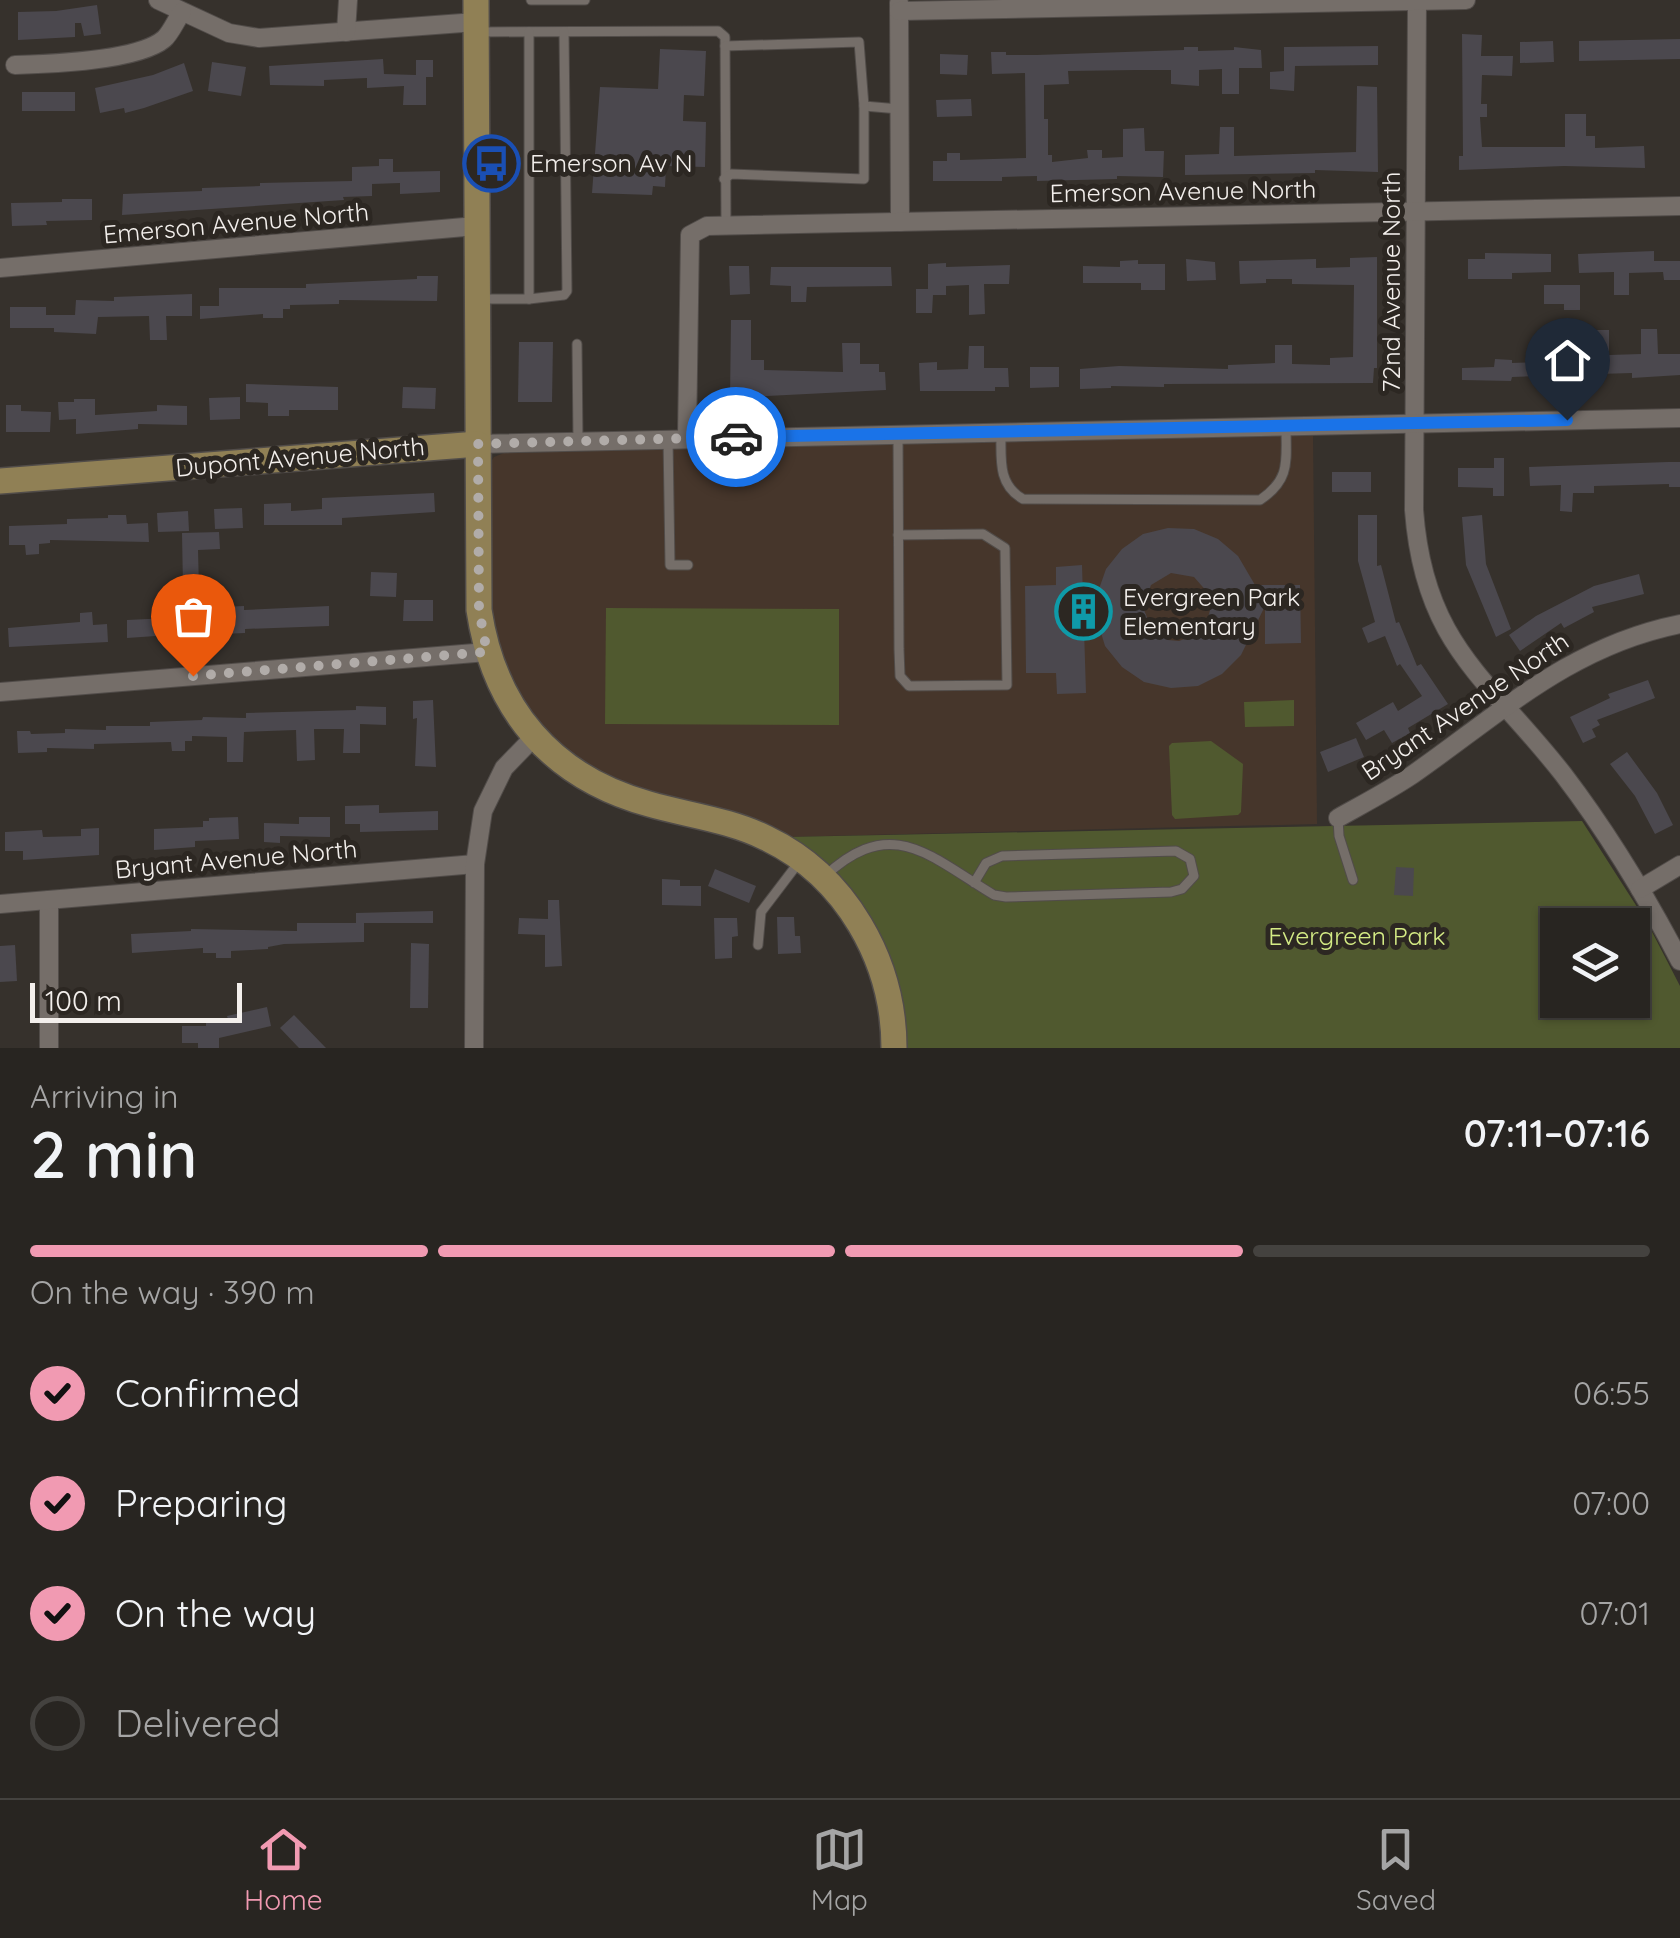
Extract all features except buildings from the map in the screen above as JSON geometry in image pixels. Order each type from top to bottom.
[{"type":"street","points":[[158,0],[230,33],[258,38],[476,18],[479,610],[487,652],[510,705],[534,737],[560,762],[619,795],[767,838],[801,859],[822,878],[862,925],[876,953],[888,986],[894,1048]]},
{"type":"street","points":[[346,32],[348,0]]},
{"type":"street","points":[[900,222],[898,5],[1466,0]]},
{"type":"street","name":"72nd Avenue North","points":[[1416,1],[1414,510],[1416,546],[1425,583],[1456,650],[1584,802],[1680,961]]},
{"type":"street","points":[[14,65],[79,62],[148,47],[164,38],[182,12]]},
{"type":"street","name":"Emerson Avenue North","points":[[678,439],[690,236],[708,226],[1680,206]]},
{"type":"street","name":"Emerson Avenue North","points":[[0,268],[476,226]]},
{"type":"street","name":"Dupont Avenue North","points":[[0,481],[478,444],[1680,418]]},
{"type":"street","name":"Bryant Avenue North","points":[[1338,818],[1407,778],[1584,656],[1639,634],[1680,624]]},
{"type":"street","points":[[0,692],[487,652]]},
{"type":"street","points":[[474,1048],[476,864],[483,811],[516,752],[534,737]]},
{"type":"street","name":"Bryant Avenue North","points":[[0,904],[476,864]]},
{"type":"street","points":[[1640,889],[1680,864]]},
{"type":"street","points":[[49,900],[49,1048]]},
{"type":"lane","points":[[531,0],[585,0]]},
{"type":"lane","points":[[476,18],[529,32],[718,31],[725,37],[726,225]]},
{"type":"lane","points":[[529,32],[529,299]]},
{"type":"lane","points":[[476,299],[529,299],[564,296],[567,292],[564,32]]},
{"type":"lane","points":[[724,179],[730,174],[864,179],[864,106],[858,42],[725,46]]},
{"type":"lane","points":[[864,106],[898,109]]},
{"type":"lane","points":[[577,344],[578,442]]},
{"type":"lane","points":[[1002,432],[1002,474],[1010,491],[1023,498],[1260,500],[1276,488],[1285,472],[1286,425]]},
{"type":"lane","points":[[898,434],[898,535],[900,676],[909,686],[1006,684],[1006,548],[982,534],[898,535]]},
{"type":"lane","points":[[678,439],[670,565],[688,565]]},
{"type":"lane","points":[[1338,818],[1339,836],[1353,880]]},
{"type":"lane","points":[[822,878],[852,853],[878,843],[913,847],[974,883],[994,894],[1006,897],[1171,892],[1182,889],[1194,876],[1190,859],[1176,851],[1002,856],[986,863],[974,883]]},
{"type":"lane","points":[[758,946],[761,912],[801,859]]},
{"type":"shaded area","points":[[1313,435],[1317,824],[786,837],[653,796],[595,773],[548,737],[513,687],[492,641],[487,468],[494,457],[504,453]]},
{"type":"green space","points":[[606,608],[839,609],[839,725],[605,724]]},
{"type":"green space","points":[[1294,700],[1294,726],[1245,727],[1244,702]]},
{"type":"green space","points":[[1211,741],[1243,764],[1241,812],[1175,819],[1169,746]]},
{"type":"green space","name":"Evergreen Park","points":[[1582,821],[1638,908],[1540,908],[1540,1018],[1650,1018],[1650,928],[1680,986],[1680,1048],[904,1048],[879,937],[858,897],[823,862],[786,837]]},
{"type":"way so far","points":[[193,676],[487,652],[479,610],[478,444],[736,437]]},
{"type":"place","name":"Emerson Av N","points":[[491,163]]},
{"type":"place","name":"Evergreen Park Elementary","points":[[1084,611]]},
{"type":"route","points":[[736,437],[1567,420]]}]
